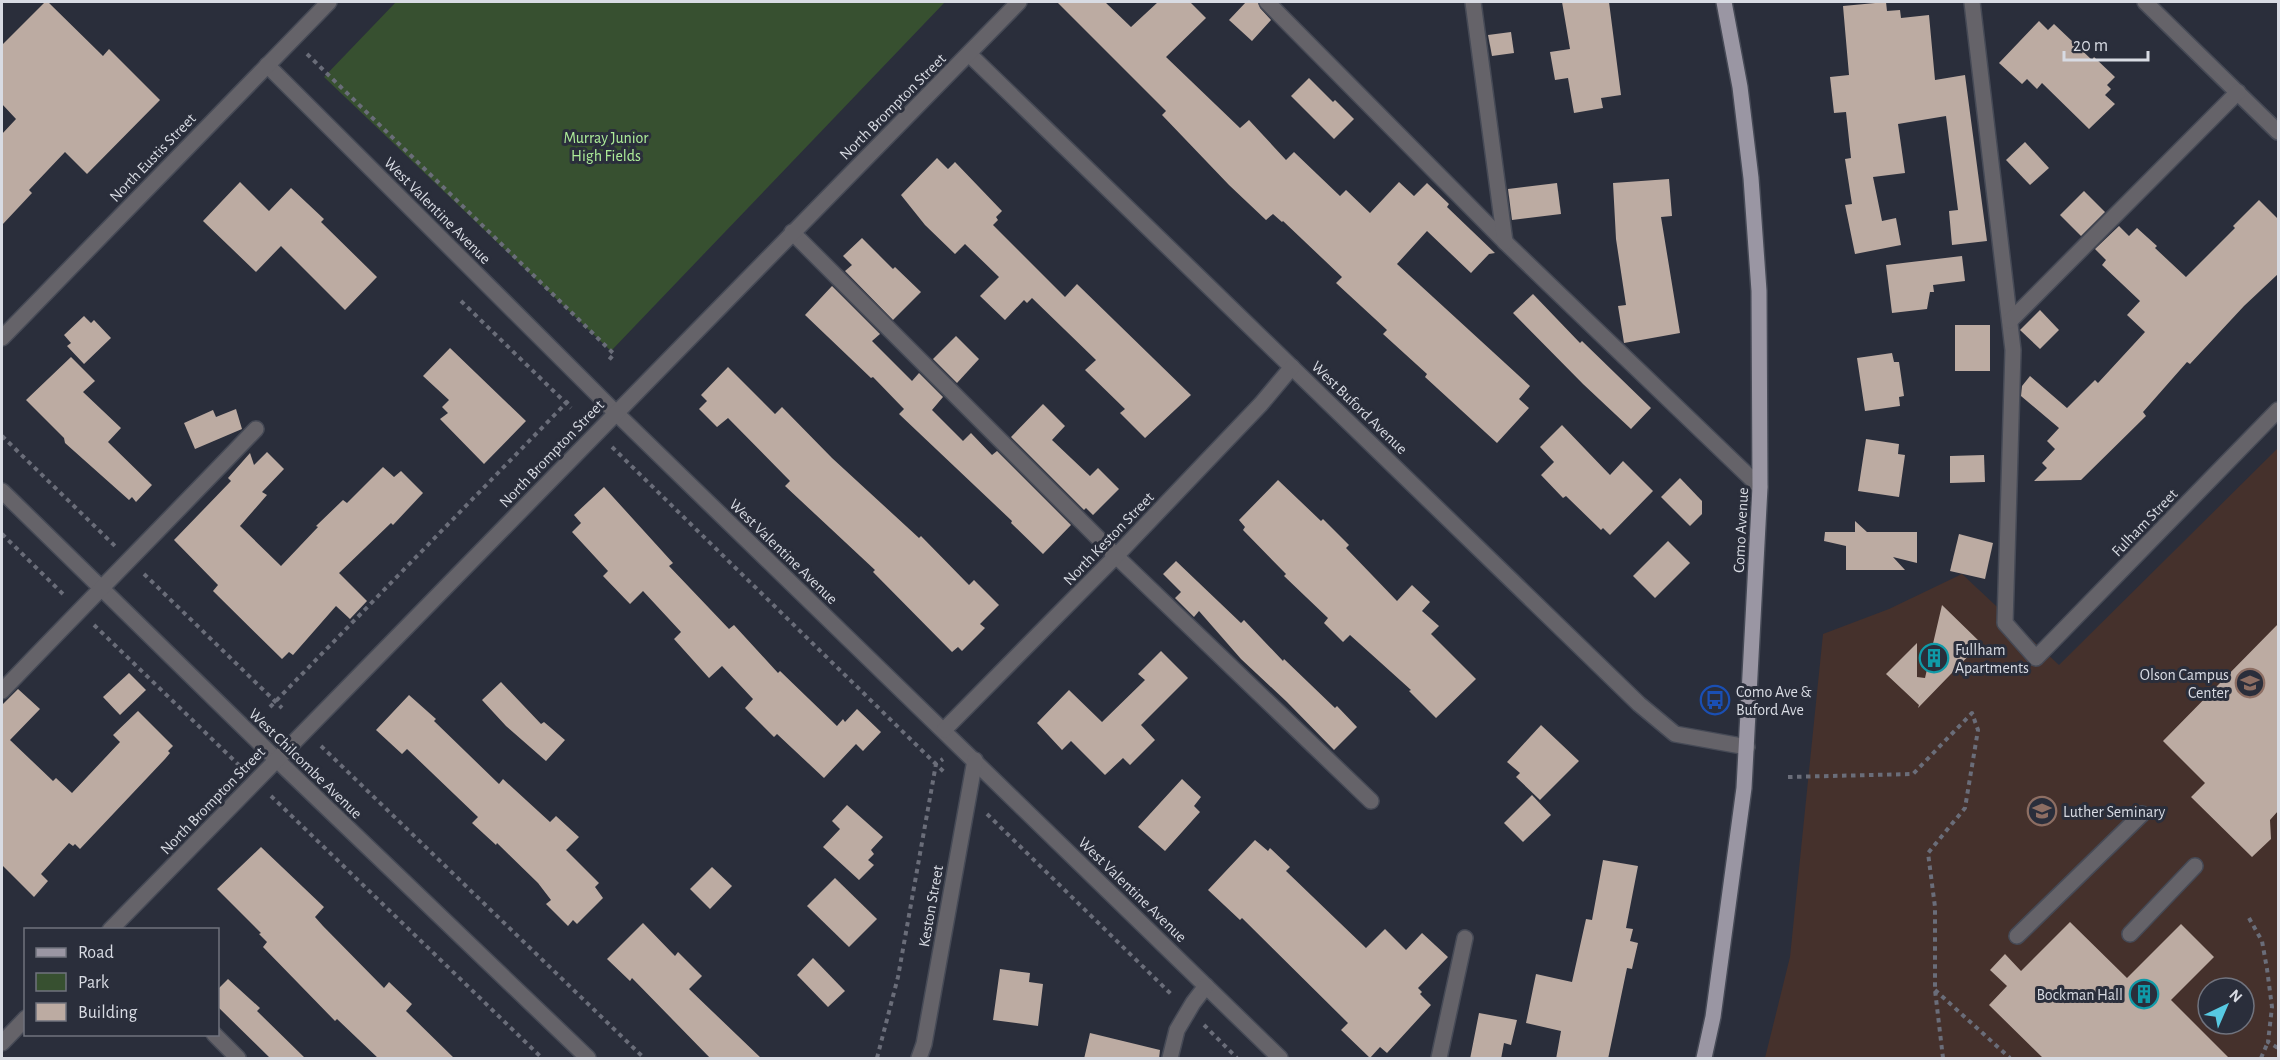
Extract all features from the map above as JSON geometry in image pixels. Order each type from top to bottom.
[{"type":"main road","name":"Como Avenue","points":[[1704,1059],[1713,1017],[1744,788],[1760,487],[1759,291],[1752,189],[1740,87],[1724,2]]},
{"type":"street","name":"North Eustis Street","points":[[2,338],[329,2]]},
{"type":"street","name":"North Brompton Street","points":[[112,928],[1019,2]]},
{"type":"street","points":[[1267,2],[1505,242],[1760,487]]},
{"type":"street","points":[[1473,2],[1505,242]]},
{"type":"street","points":[[1972,2],[2010,321]]},
{"type":"street","points":[[2145,2],[2278,132]]},
{"type":"street","name":"West Buford Avenue","points":[[969,54],[1639,704],[1676,734],[1747,747]]},
{"type":"street","name":"West Valentine Avenue","points":[[267,65],[615,412],[1280,1059]]},
{"type":"street","points":[[2010,321],[2238,92]]},
{"type":"street","points":[[792,232],[1116,556],[1371,801]]},
{"type":"street","name":"Fulham Street","points":[[2010,321],[2013,350],[2006,623],[2036,658],[2278,410]]},
{"type":"street","name":"North Keston Street","points":[[944,730],[1116,556],[1261,404],[1292,367]]},
{"type":"street","points":[[2,691],[256,429]]},
{"type":"street","name":"West Chilcombe Avenue","points":[[2,491],[276,760],[588,1059]]},
{"type":"street","name":"Keston Street","points":[[920,1059],[975,760]]},
{"type":"street","points":[[2017,936],[2142,814]]},
{"type":"street","points":[[2130,934],[2195,866]]},
{"type":"street","points":[[1439,1059],[1465,938]]},
{"type":"street","points":[[1170,1059],[1177,1030],[1206,986]]},
{"type":"street","points":[[2,1043],[24,1020]]},
{"type":"street","points":[[215,1036],[238,1059]]},
{"type":"path","points":[[308,54],[614,354],[608,361]]},
{"type":"path","points":[[461,301],[572,408]]},
{"type":"path","points":[[270,707],[572,398]]},
{"type":"path","points":[[609,445],[944,772]]},
{"type":"path","points":[[618,453],[622,449]]},
{"type":"path","points":[[1788,777],[1913,774],[1972,713],[1978,730],[1965,808],[1929,853],[1935,907],[1935,990],[1943,1059]]},
{"type":"path","points":[[320,746],[644,1059]]},
{"type":"path","points":[[877,1059],[898,977],[936,764],[944,759]]},
{"type":"path","points":[[987,814],[1237,1059]]},
{"type":"path","points":[[2249,918],[2262,940],[2272,1007],[2268,1042],[2261,1059]]},
{"type":"path","points":[[1935,990],[2010,1059]]},
{"type":"path","points":[[2268,1042],[2278,1048]]},
{"type":"shaded area","name":"Luther Seminary","points":[[2278,448],[2278,1058],[1765,1058],[1790,957],[1823,634],[1889,609],[1962,574],[2059,665]]},
{"type":"green space","name":"Murray Junior High Fields","points":[[396,2],[945,2],[611,351],[324,77]]},
{"type":"building","points":[[45,2],[48,2],[103,56],[109,49],[160,100],[87,174],[65,152],[29,190],[32,193],[2,225],[2,134],[16,119],[2,104],[2,45]]},
{"type":"building","points":[[1057,2],[1105,2],[1131,27],[1158,2],[1190,2],[1206,18],[1166,57],[1240,128],[1249,120],[1286,160],[1294,152],[1340,196],[1346,190],[1370,213],[1399,182],[1414,196],[1427,183],[1449,204],[1447,207],[1495,253],[1489,254],[1471,273],[1427,231],[1397,264],[1530,386],[1519,399],[1529,408],[1497,443],[1425,377],[1427,374],[1383,334],[1387,330],[1336,283],[1342,277],[1283,221],[1273,214],[1266,220],[1229,185],[1162,115],[1166,111]]},
{"type":"building","points":[[1246,2],[1258,2],[1260,8],[1271,20],[1252,41],[1229,20]]},
{"type":"building","points":[[1562,2],[1609,2],[1621,95],[1601,98],[1603,108],[1574,113],[1568,78],[1555,80],[1550,52],[1570,49]]},
{"type":"building","points":[[1886,2],[1887,11],[1900,10],[1901,18],[1929,15],[1935,80],[1965,75],[1987,241],[1952,245],[1949,211],[1958,210],[1946,116],[1898,124],[1905,173],[1873,177],[1882,221],[1896,218],[1901,245],[1855,254],[1845,205],[1852,204],[1845,159],[1851,158],[1846,112],[1834,113],[1830,77],[1849,75],[1843,6]]},
{"type":"building","points":[[2039,21],[2048,30],[2054,24],[2092,60],[2094,57],[2115,77],[2107,85],[2111,89],[2105,95],[2115,104],[2089,129],[2042,83],[2037,89],[2027,79],[2022,84],[1999,63]]},
{"type":"building","points":[[1511,32],[1514,53],[1492,56],[1488,35]]},
{"type":"building","points":[[1309,78],[1354,119],[1334,139],[1291,96]]},
{"type":"building","points":[[2025,142],[2049,168],[2030,185],[2006,160]]},
{"type":"building","points":[[937,158],[948,169],[955,162],[1002,211],[996,217],[998,220],[993,225],[1065,297],[1077,284],[1191,395],[1145,438],[1120,413],[1125,409],[1085,370],[1096,360],[1032,298],[1027,303],[1024,300],[1005,320],[980,296],[999,277],[965,244],[955,254],[925,225],[901,195]]},
{"type":"building","points":[[1669,179],[1672,216],[1661,217],[1680,333],[1624,343],[1618,306],[1626,305],[1616,239],[1613,183]]},
{"type":"building","points":[[240,182],[269,211],[291,188],[324,219],[321,222],[377,277],[345,310],[281,246],[256,272],[203,221]]},
{"type":"building","points":[[1557,183],[1561,214],[1512,220],[1508,189]]},
{"type":"building","points":[[2084,191],[2105,212],[2081,236],[2060,215]]},
{"type":"building","points":[[2259,200],[2278,219],[2278,274],[2244,306],[2190,364],[2187,362],[2143,412],[2146,416],[2081,480],[2034,481],[2047,468],[2042,463],[2055,449],[2047,441],[2059,428],[2021,396],[2022,386],[2030,376],[2067,408],[2095,380],[2098,383],[2145,332],[2127,315],[2140,301],[2102,265],[2106,260],[2095,249],[2119,226],[2129,236],[2137,228],[2186,277],[2235,228],[2233,226]]},
{"type":"building","points":[[862,238],[893,269],[895,267],[921,292],[893,320],[845,271],[852,265],[843,256]]},
{"type":"building","points":[[1962,256],[1965,281],[1933,285],[1934,292],[1930,292],[1927,309],[1892,313],[1886,265]]},
{"type":"building","points":[[832,286],[880,334],[872,341],[912,381],[919,373],[943,397],[932,410],[963,441],[971,433],[992,455],[997,451],[1071,525],[1043,554],[1011,523],[1012,521],[899,414],[904,409],[873,377],[871,378],[805,315]]},
{"type":"building","points":[[1533,294],[1580,343],[1582,341],[1651,408],[1631,429],[1513,313]]},
{"type":"building","points":[[2040,310],[2059,330],[2040,349],[2020,330]]},
{"type":"building","points":[[84,316],[91,323],[94,320],[111,338],[84,364],[67,346],[71,343],[64,335]]},
{"type":"building","points":[[1955,325],[1990,325],[1990,371],[1955,371]]},
{"type":"building","points":[[956,336],[979,359],[957,383],[933,359]]},
{"type":"building","points":[[450,348],[526,421],[484,464],[440,419],[448,413],[442,407],[449,400],[423,376]]},
{"type":"building","points":[[1892,353],[1894,362],[1899,362],[1904,396],[1899,397],[1900,406],[1865,411],[1857,358]]},
{"type":"building","points":[[71,357],[95,381],[83,392],[121,428],[108,442],[152,485],[136,502],[132,497],[129,500],[65,443],[64,438],[26,400]]},
{"type":"building","points":[[728,367],[775,414],[782,407],[832,458],[919,538],[921,536],[969,585],[974,580],[999,605],[980,624],[985,628],[962,651],[958,647],[952,652],[873,572],[875,570],[785,486],[790,481],[728,418],[717,427],[699,409],[707,401],[701,395]]},
{"type":"building","points":[[1043,404],[1065,426],[1052,440],[1090,476],[1098,468],[1119,489],[1093,515],[1086,508],[1084,510],[1011,437]]},
{"type":"building","points":[[236,409],[242,429],[195,449],[184,423],[213,410],[216,417]]},
{"type":"building","points":[[1562,425],[1610,475],[1623,461],[1653,491],[1610,535],[1603,528],[1601,530],[1566,496],[1563,498],[1541,475],[1554,462],[1540,447]]},
{"type":"building","points":[[1866,439],[1899,444],[1898,454],[1905,455],[1899,497],[1858,491]]},
{"type":"building","points":[[267,452],[284,469],[262,492],[267,495],[240,526],[281,566],[318,527],[316,526],[343,500],[347,503],[383,467],[394,477],[401,471],[423,493],[393,525],[391,523],[339,573],[367,601],[350,619],[336,606],[293,655],[289,652],[282,659],[213,591],[218,585],[174,540],[231,481],[228,478],[250,453],[254,465]]},
{"type":"building","points":[[1984,455],[1985,482],[1950,483],[1950,456]]},
{"type":"building","points":[[1680,478],[1702,501],[1702,514],[1690,526],[1661,497]]},
{"type":"building","points":[[1278,480],[1349,545],[1346,548],[1397,601],[1412,585],[1430,602],[1422,611],[1439,626],[1431,634],[1476,679],[1436,718],[1409,691],[1411,690],[1350,635],[1343,642],[1324,623],[1328,618],[1284,576],[1286,574],[1243,530],[1245,527],[1239,520]]},
{"type":"building","points":[[604,487],[673,563],[669,566],[729,629],[734,625],[778,673],[780,671],[837,726],[843,719],[845,722],[857,709],[881,732],[863,751],[856,744],[824,778],[777,734],[774,737],[745,708],[753,699],[722,666],[709,678],[674,639],[681,632],[643,591],[630,604],[603,576],[608,571],[572,532],[581,523],[574,515]]},
{"type":"building","points":[[1855,521],[1867,532],[1917,532],[1917,563],[1893,557],[1905,570],[1846,570],[1846,546],[1824,541],[1825,532],[1855,532]]},
{"type":"building","points":[[1959,534],[1993,543],[1985,579],[1950,571]]},
{"type":"building","points":[[1668,541],[1690,563],[1655,598],[1633,576]]},
{"type":"building","points":[[1176,561],[1241,623],[1244,620],[1283,661],[1284,659],[1335,708],[1337,706],[1357,727],[1334,750],[1241,659],[1199,611],[1194,617],[1175,598],[1181,592],[1163,574]]},
{"type":"building","name":"Fullham Apartments","points":[[1942,605],[1981,643],[1918,708],[1919,705],[1886,674],[1917,643],[1917,677],[1925,678]]},
{"type":"building","name":"Olson Campus Center","points":[[2278,624],[2278,811],[2270,820],[2271,839],[2252,857],[2191,797],[2205,783],[2163,741]]},
{"type":"building","points":[[1161,651],[1188,678],[1141,725],[1155,740],[1130,765],[1123,758],[1105,775],[1071,741],[1062,750],[1037,723],[1069,690],[1102,722],[1145,680],[1138,674]]},
{"type":"building","points":[[129,673],[146,690],[120,715],[103,697]]},
{"type":"building","points":[[501,682],[541,724],[544,722],[565,740],[546,761],[506,726],[482,700]]},
{"type":"building","points":[[18,689],[40,709],[10,740],[53,781],[56,778],[72,793],[120,742],[113,735],[138,711],[173,746],[165,759],[80,849],[75,844],[73,846],[69,843],[41,874],[48,881],[34,897],[2,865],[2,705]]},
{"type":"building","points":[[409,695],[436,719],[434,721],[499,784],[503,779],[550,822],[556,816],[579,837],[566,850],[599,883],[595,887],[603,898],[577,924],[573,920],[568,926],[546,904],[551,900],[538,883],[497,843],[496,845],[472,823],[478,817],[407,749],[402,754],[376,730]]},
{"type":"building","points":[[1541,725],[1579,761],[1540,800],[1516,777],[1520,773],[1507,762]]},
{"type":"building","points":[[1182,779],[1201,797],[1194,806],[1200,812],[1165,851],[1138,827]]},
{"type":"building","points":[[1532,795],[1551,815],[1523,842],[1504,823]]},
{"type":"building","points":[[847,805],[883,837],[871,850],[874,854],[868,860],[874,865],[859,880],[823,847],[840,829],[832,821]]},
{"type":"building","points":[[1255,840],[1268,851],[1270,848],[1290,867],[1286,871],[1366,948],[1385,929],[1406,950],[1422,933],[1448,957],[1418,988],[1422,992],[1420,994],[1431,1005],[1387,1053],[1380,1047],[1370,1058],[1341,1030],[1348,1023],[1242,918],[1240,920],[1208,890]]},
{"type":"building","points":[[261,847],[324,907],[315,917],[323,926],[384,988],[389,982],[412,1004],[406,1011],[455,1059],[379,1059],[337,1019],[335,1021],[263,947],[267,942],[259,934],[261,933],[217,889]]},
{"type":"building","points":[[1603,860],[1638,866],[1626,928],[1633,929],[1630,941],[1638,943],[1632,969],[1627,968],[1608,1059],[1556,1059],[1561,1031],[1526,1023],[1536,974],[1572,982],[1586,919],[1592,920]]},
{"type":"building","points":[[712,867],[732,886],[710,909],[690,889]]},
{"type":"building","points":[[835,878],[877,919],[849,947],[807,906]]},
{"type":"building","name":"Bockman Hall","points":[[2070,922],[2127,978],[2181,924],[2214,957],[2171,1000],[2196,1025],[2196,1036],[2207,1036],[2230,1059],[2044,1059],[1989,1005],[2007,986],[1990,970],[2005,954],[2021,971]]},
{"type":"building","points":[[643,923],[675,956],[678,952],[702,976],[689,989],[762,1059],[711,1059],[632,978],[630,981],[607,959]]},
{"type":"building","points":[[813,958],[845,991],[828,1007],[797,975]]},
{"type":"building","points":[[1000,969],[1030,973],[1029,982],[1043,984],[1038,1026],[993,1020]]},
{"type":"building","points":[[228,979],[260,1008],[257,1011],[306,1059],[271,1059],[219,1008],[219,988]]},
{"type":"building","points":[[1479,1013],[1517,1020],[1511,1045],[1504,1043],[1501,1059],[1470,1059]]},
{"type":"building","points":[[1090,1033],[1160,1050],[1159,1059],[1084,1059]]},
{"type":"place","name":"Fullham Apartments","points":[[1934,658]]},
{"type":"place","name":"Olson Campus Center","points":[[2250,683]]},
{"type":"place","name":"Como Ave & Buford Ave","points":[[1715,700]]},
{"type":"place","name":"Luther Seminary","points":[[2042,811]]},
{"type":"place","name":"Bockman Hall","points":[[2144,994]]}]
